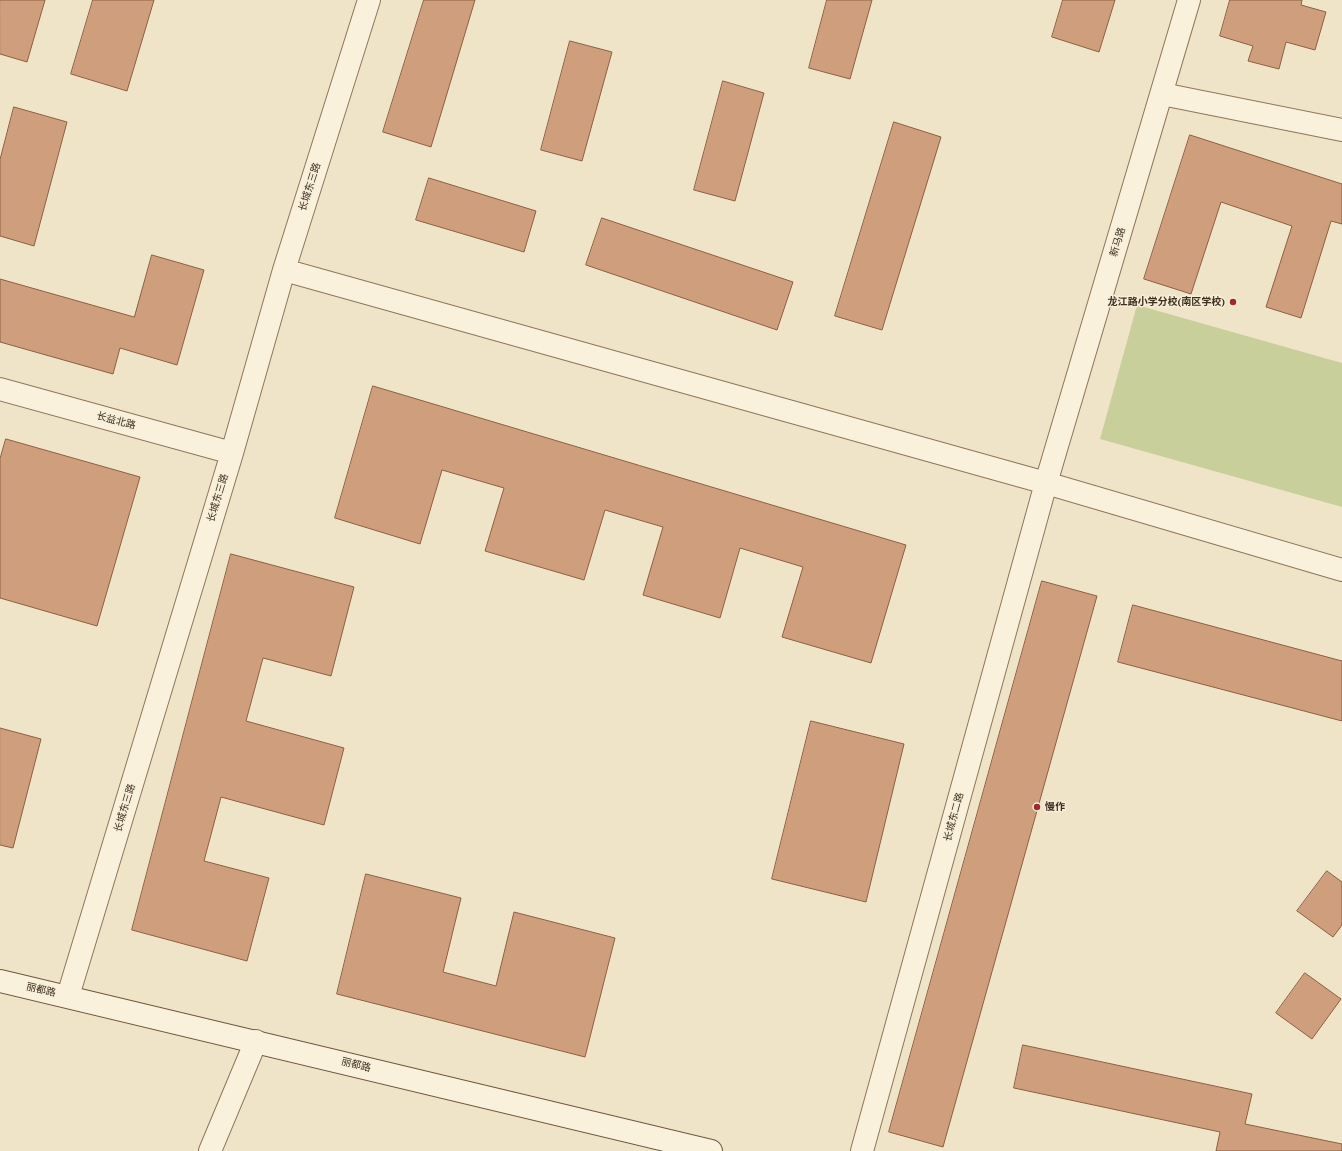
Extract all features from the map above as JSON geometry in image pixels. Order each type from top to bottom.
[{"type":"street","name":"长城东三路","points":[[68,996],[232,453],[284,270],[369,0]]},
{"type":"street","name":"新马路","points":[[1046,484],[1190,0]]},
{"type":"street","points":[[1162,94],[1342,130]]},
{"type":"street","points":[[284,270],[1046,484],[1342,570]]},
{"type":"street","name":"长益北路","points":[[0,389],[232,453]]},
{"type":"street","name":"长城东二路","points":[[862,1151],[1046,484]]},
{"type":"street","name":"丽都路","points":[[0,981],[68,996],[711,1151]]},
{"type":"street","points":[[210,1151],[256,1042]]},
{"type":"green space","points":[[1137,305],[1342,363],[1342,507],[1100,439]]},
{"type":"building","points":[[0,0],[45,0],[27,62],[0,54]]},
{"type":"building","points":[[93,0],[154,0],[127,91],[71,74]]},
{"type":"building","points":[[424,0],[475,0],[431,147],[383,132]]},
{"type":"building","points":[[827,0],[872,0],[850,79],[809,68]]},
{"type":"building","points":[[1063,0],[1115,0],[1099,52],[1052,37]]},
{"type":"building","points":[[1230,0],[1302,0],[1301,5],[1326,12],[1315,50],[1286,42],[1279,69],[1248,61],[1253,46],[1220,36]]},
{"type":"building","points":[[570,41],[612,52],[582,161],[541,150]]},
{"type":"building","points":[[723,81],[764,93],[735,201],[694,190]]},
{"type":"building","points":[[14,107],[67,122],[34,246],[0,236],[0,160]]},
{"type":"building","points":[[894,122],[941,137],[882,330],[835,316]]},
{"type":"building","points":[[1190,135],[1342,184],[1342,224],[1331,221],[1301,318],[1266,307],[1292,226],[1221,202],[1191,294],[1144,279]]},
{"type":"building","points":[[429,178],[536,211],[524,252],[416,220]]},
{"type":"building","points":[[602,218],[793,282],[777,330],[586,265]]},
{"type":"building","points":[[152,255],[204,270],[177,365],[120,348],[113,374],[0,342],[0,279],[134,317]]},
{"type":"building","points":[[373,386],[906,545],[871,663],[782,637],[803,567],[740,548],[720,618],[643,595],[663,527],[605,510],[584,580],[485,551],[504,488],[442,470],[420,544],[335,518]]},
{"type":"building","points":[[6,439],[140,477],[97,626],[0,598],[0,459]]},
{"type":"building","points":[[231,554],[354,587],[331,676],[263,658],[246,721],[344,748],[324,825],[221,797],[204,861],[269,878],[247,961],[132,930]]},
{"type":"building","points":[[1042,581],[1097,596],[943,1147],[889,1132]]},
{"type":"building","points":[[1133,605],[1342,661],[1342,721],[1118,662]]},
{"type":"building","points":[[811,721],[904,744],[866,902],[772,879]]},
{"type":"building","points":[[0,728],[41,739],[13,848],[0,845]]},
{"type":"building","points":[[1327,871],[1342,882],[1342,925],[1333,937],[1297,911]]},
{"type":"building","points":[[366,874],[461,898],[443,972],[496,986],[514,912],[615,938],[585,1057],[337,994]]},
{"type":"building","points":[[1305,973],[1341,999],[1312,1039],[1276,1013]]},
{"type":"building","points":[[1023,1045],[1252,1094],[1245,1124],[1342,1144],[1342,1151],[1216,1151],[1220,1132],[1014,1088]]},
{"type":"place","name":"龙江路小学分校(南区学校)","points":[[1233,302]]},
{"type":"place","name":"慢作","points":[[1037,807]]}]
